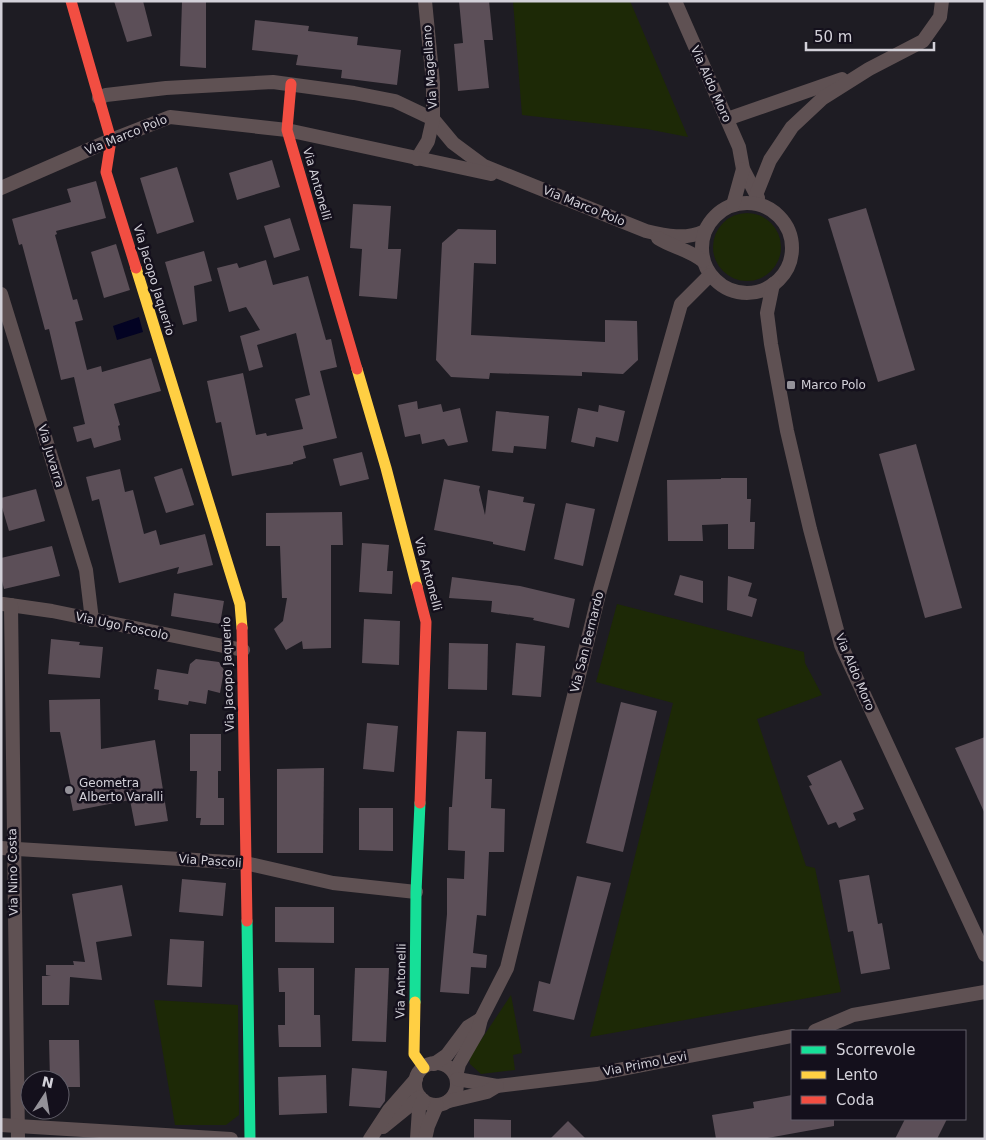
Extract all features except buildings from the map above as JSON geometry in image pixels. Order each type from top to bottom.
[{"type":"street","points":[[71,1],[111,140]]},
{"type":"street","name":"Via Magellano","points":[[417,159],[428,141],[433,119],[433,83],[425,1]]},
{"type":"street","name":"Via Aldo Moro","points":[[675,1],[739,147],[743,169],[759,200]]},
{"type":"street","points":[[759,200],[770,160],[792,127],[823,98],[869,69],[923,41],[940,17],[942,1]]},
{"type":"street","points":[[727,119],[869,69]]},
{"type":"street","name":"Via Marco Polo","points":[[99,98],[106,95],[166,88],[273,82],[354,93],[395,101],[433,119],[453,143],[484,166],[646,231],[670,237],[696,235],[704,231]]},
{"type":"street","points":[[287,130],[291,84]]},
{"type":"street","name":"Via Marco Polo","points":[[1,188],[111,140],[170,117],[287,130],[521,180]]},
{"type":"street","name":"Via Antonelli","points":[[287,130],[386,468],[426,622],[416,892],[414,1054],[424,1070]]},
{"type":"street","name":"Via Jacopo Jaquerio","points":[[111,140],[106,172],[240,604],[243,650],[250,1139]]},
{"type":"street","name":"Via Aldo Moro","points":[[733,205],[743,169]]},
{"type":"street","points":[[759,200],[784,221],[790,234],[792,248],[790,262],[774,284],[761,291],[747,293],[733,291],[720,284],[710,275],[703,261],[701,246],[704,231],[711,219],[721,210],[733,205],[759,200]]},
{"type":"street","name":"Via Marco Polo","points":[[646,231],[668,245],[695,255],[703,261]]},
{"type":"street","name":"Via San Bernardo","points":[[456,1078],[459,1064],[478,1031],[481,1019],[507,968],[600,590],[681,304],[710,275]]},
{"type":"street","name":"Via Aldo Moro","points":[[774,284],[767,313],[771,344],[787,430],[810,529],[841,645],[985,955]]},
{"type":"street","points":[[747,293],[767,313]]},
{"type":"street","name":"Via Juvarra","points":[[1,294],[86,570],[92,620]]},
{"type":"street","name":"Via Ugo Foscolo","points":[[6,605],[52,611],[243,650]]},
{"type":"street","name":"Via Nino Costa","points":[[6,605],[7,849],[18,1132]]},
{"type":"street","name":"Via Pascoli","points":[[7,849],[245,863],[333,883],[416,892]]},
{"type":"street","points":[[817,1030],[853,1015],[985,992]]},
{"type":"street","name":"Via San Bernardo","points":[[372,1136],[389,1110],[424,1070],[447,1054],[468,1027],[481,1019]]},
{"type":"street","name":"Via Primo Levi","points":[[456,1078],[497,1086],[597,1074],[791,1036]]},
{"type":"street","points":[[425,1139],[428,1126],[443,1103],[456,1093],[456,1078],[449,1068],[443,1064],[424,1070],[415,1086],[421,1099],[426,1103],[443,1103]]},
{"type":"street","name":"Via Primo Levi","points":[[443,1103],[487,1092],[497,1086]]},
{"type":"street","points":[[372,1136],[421,1099]]},
{"type":"street","points":[[417,1139],[421,1099]]},
{"type":"street","points":[[1,1125],[18,1132],[232,1139]]},
{"type":"green space","points":[[513,1],[630,1],[688,137],[647,129],[522,115]]},
{"type":"green space","points":[[747,213],[760,216],[771,223],[778,234],[781,247],[778,260],[771,271],[760,278],[747,281],[734,278],[723,271],[716,260],[713,247],[716,234],[723,223],[734,216]]},
{"type":"green space","points":[[617,604],[804,652],[805,663],[822,695],[757,719],[806,866],[815,868],[841,992],[590,1037],[673,703],[596,682]]},
{"type":"green space","points":[[511,995],[522,1053],[513,1055],[515,1070],[481,1074],[470,1064],[469,1058]]},
{"type":"green space","points":[[154,1000],[238,1005],[239,1115],[226,1125],[175,1125]]},
{"type":"water","points":[[139,317],[143,332],[117,340],[113,326]]},
{"type":"traffic: fast","points":[[415,1002],[416,892],[420,803]]},
{"type":"traffic: fast","points":[[247,921],[250,1139]]},
{"type":"traffic: slow","points":[[136,268],[240,604],[242,628]]},
{"type":"traffic: slow","points":[[357,369],[386,468],[417,587]]},
{"type":"traffic: slow","points":[[415,1002],[414,1054],[424,1068]]},
{"type":"traffic: jam","points":[[71,1],[111,140],[106,172],[136,268]]},
{"type":"traffic: jam","points":[[291,84],[287,130],[357,369]]},
{"type":"traffic: jam","points":[[417,587],[426,622],[420,803]]},
{"type":"traffic: jam","points":[[242,628],[247,921]]},
{"type":"place","name":"Marco Polo","points":[[791,385]]},
{"type":"place","name":"Geometra Alberto Varalli","points":[[69,790]]}]
